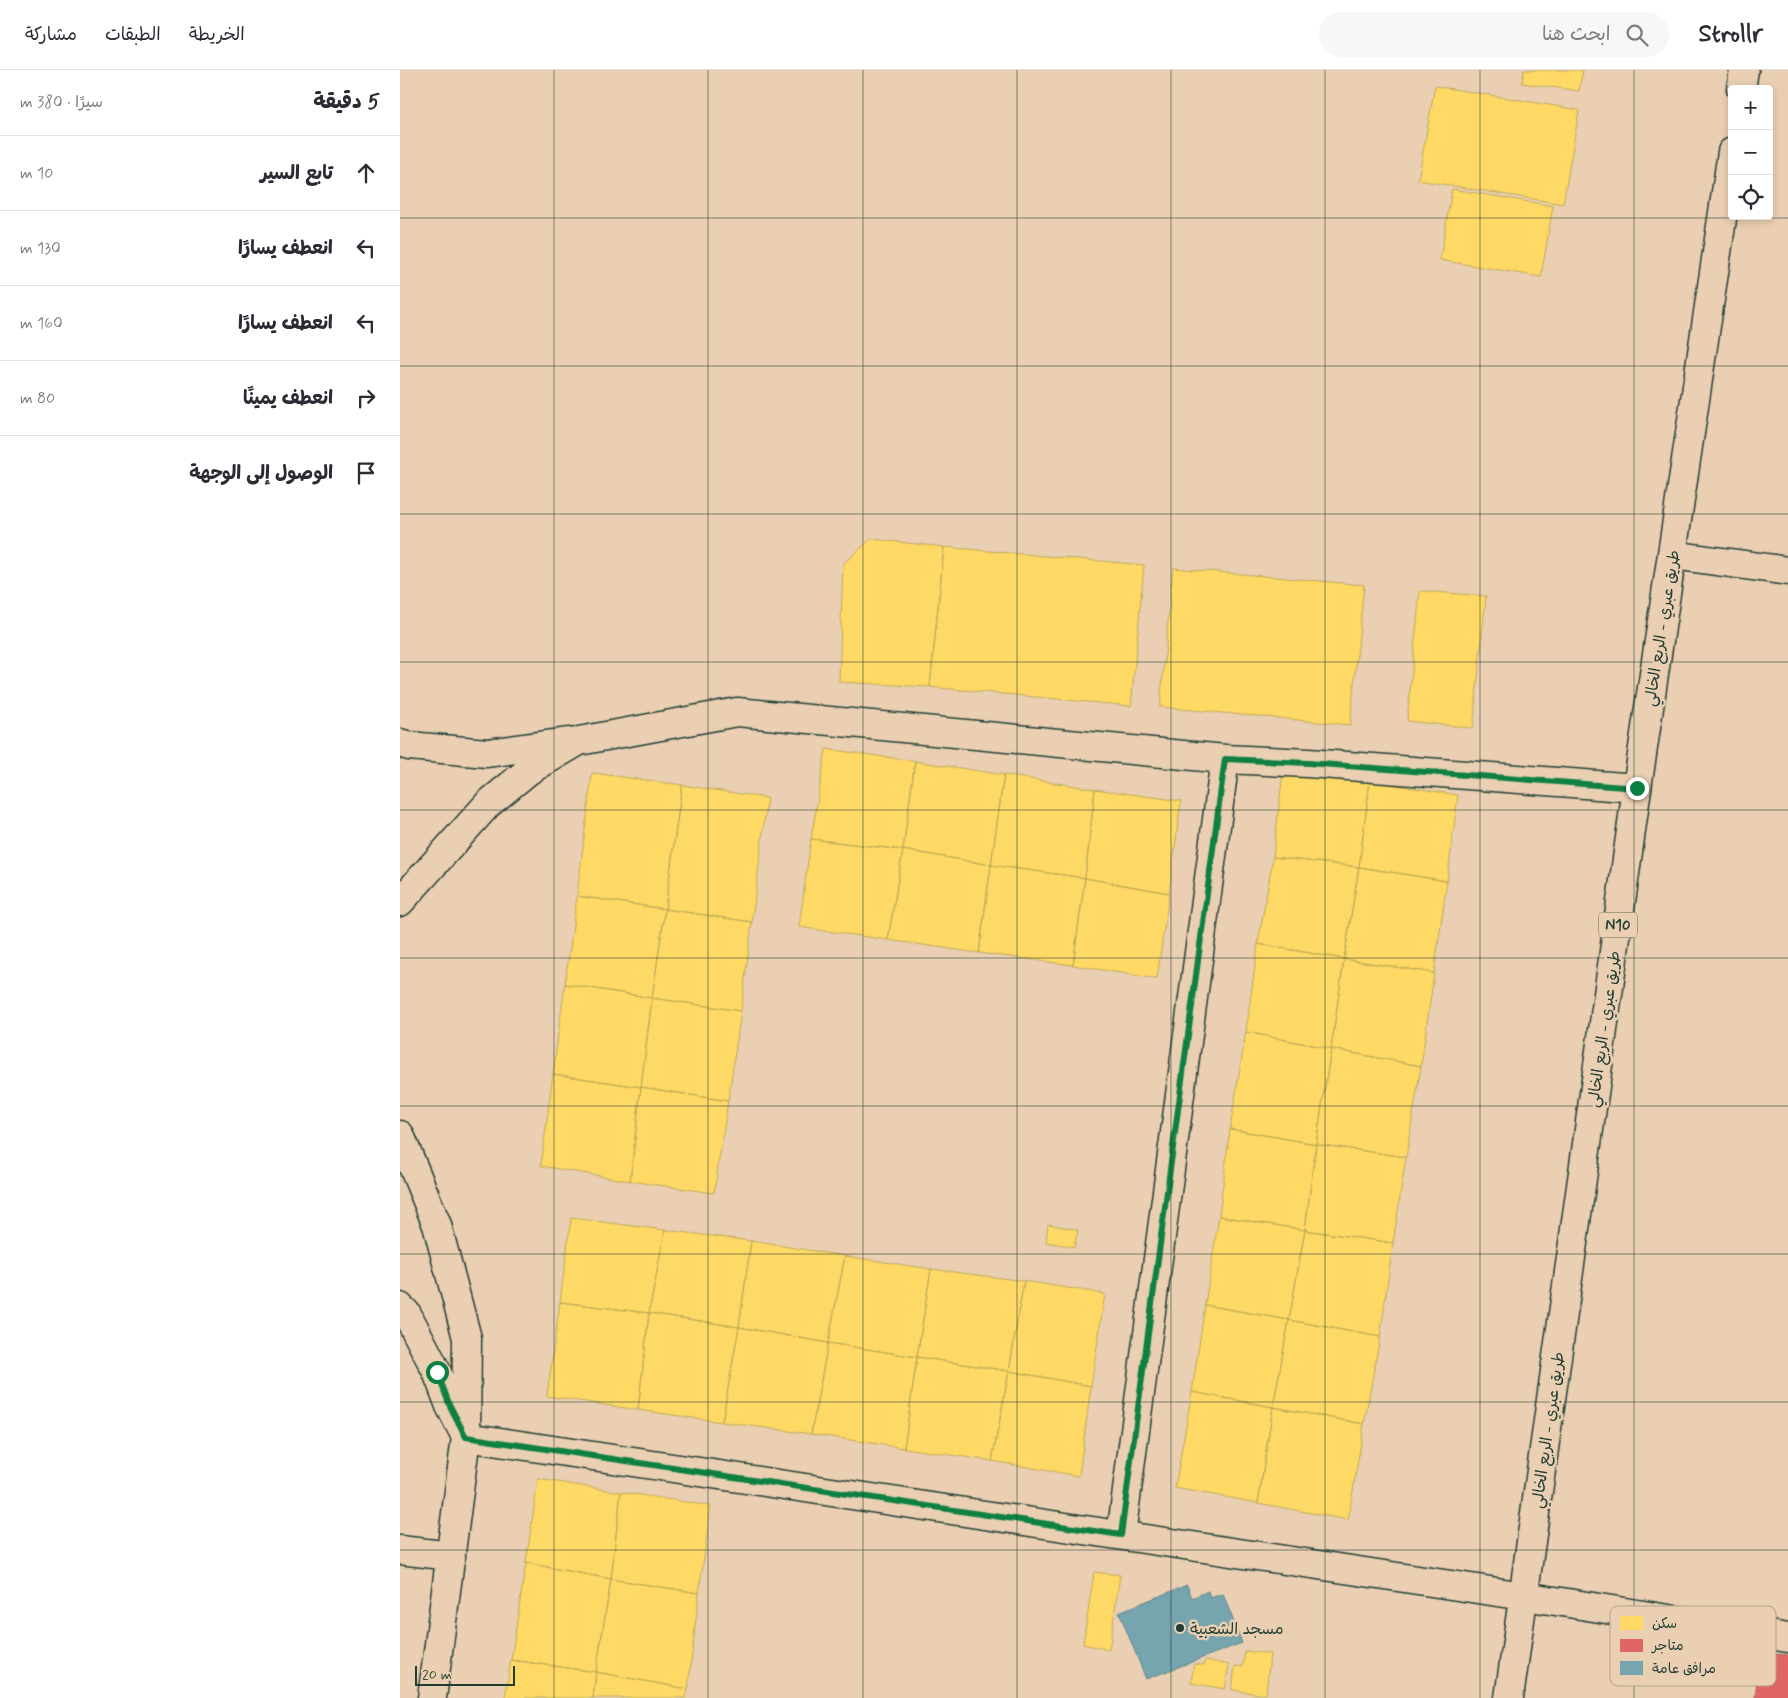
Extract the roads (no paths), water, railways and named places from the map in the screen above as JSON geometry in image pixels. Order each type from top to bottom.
[{"type":"main road","points":[[1742,85],[1744,70]]},
{"type":"main road","name":"طريق عبري - الربع الخالي","points":[[1509,1698],[1637,788],[1729,175]]},
{"type":"main road","points":[[1672,555],[1788,571]]},
{"type":"main road","points":[[400,743],[409,746],[487,753],[579,741],[737,712],[1225,759],[1308,763],[1637,788]]},
{"type":"main road","points":[[400,902],[488,804],[528,772],[579,741]]},
{"type":"main road","points":[[1121,1535],[1225,759]]},
{"type":"main road","points":[[400,1135],[437,1225],[467,1338],[466,1437],[432,1698]]},
{"type":"main road","points":[[400,1307],[407,1314],[437,1372],[450,1406],[466,1437]]},
{"type":"main road","points":[[466,1437],[1610,1610]]},
{"type":"main road","points":[[400,1550],[451,1556]]},
{"type":"place","name":"مسجد الشعبية","points":[[1180,1628]]}]
